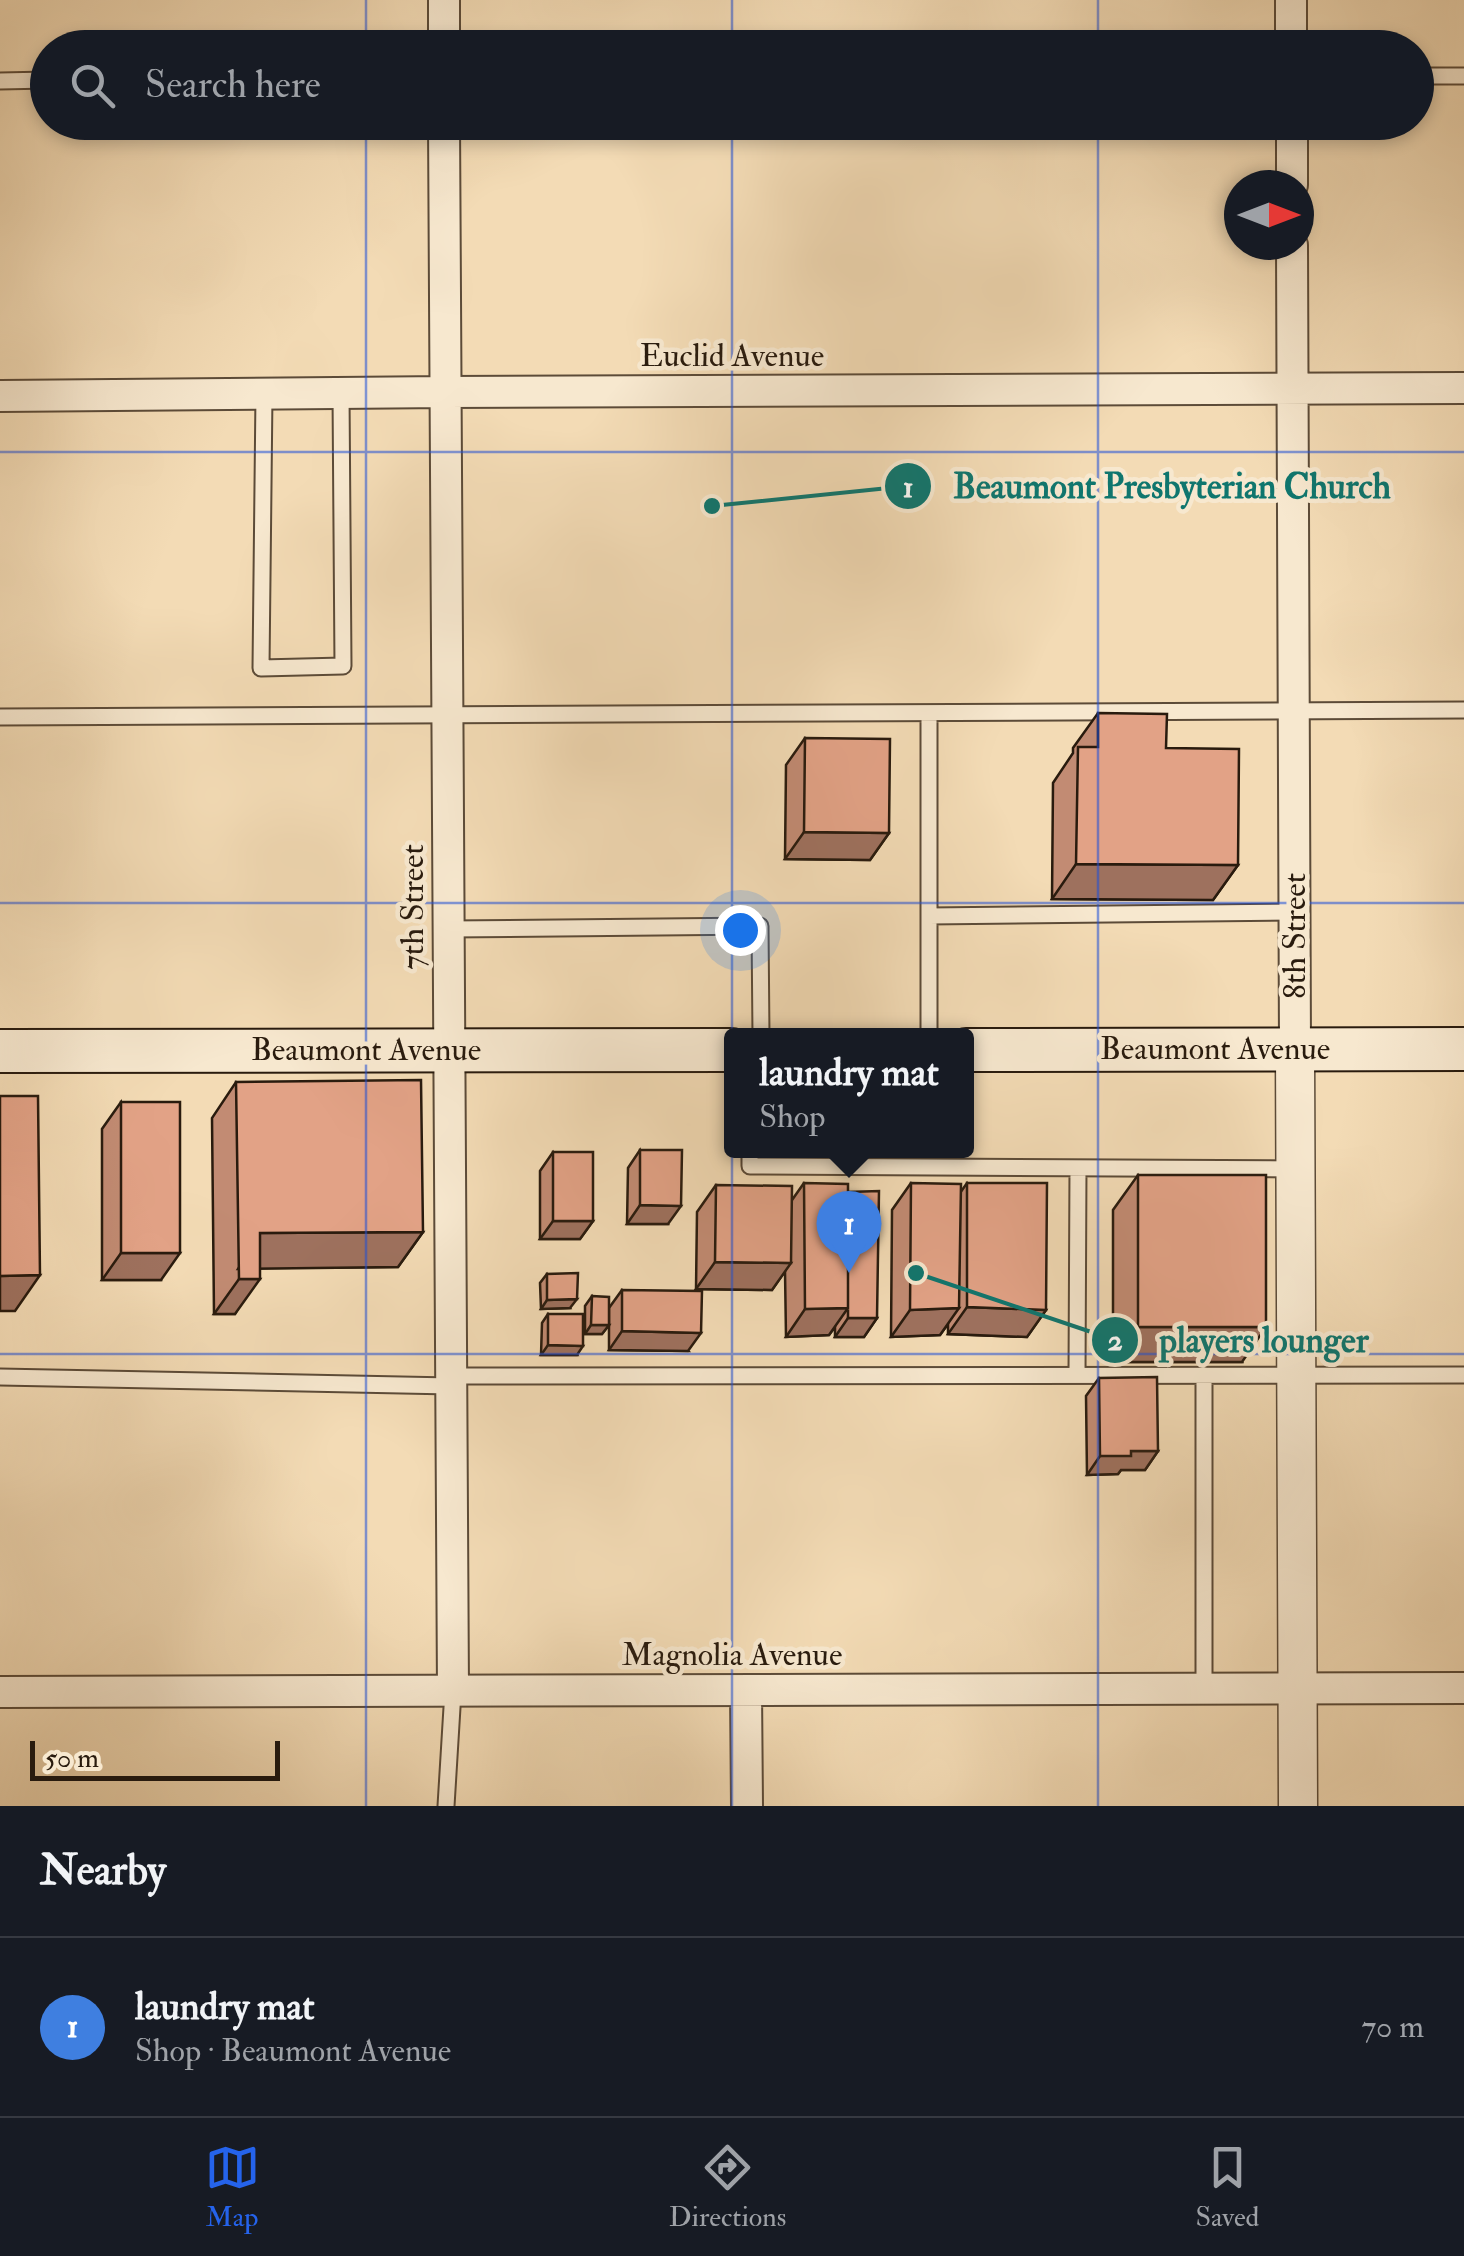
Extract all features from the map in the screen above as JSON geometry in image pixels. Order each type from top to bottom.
[{"type":"main road","name":"Beaumont Avenue","points":[[974,1050],[1464,1048]]},
{"type":"main road","name":"Beaumont Avenue","points":[[0,1051],[724,1050]]},
{"type":"street","points":[[444,0],[444,30]]},
{"type":"street","points":[[1291,0],[1292,30]]},
{"type":"street","name":"7th Street","points":[[444,140],[452,1691]]},
{"type":"street","points":[[1292,140],[1292,170]]},
{"type":"street","name":"8th Street","points":[[1292,260],[1298,1806]]},
{"type":"street","name":"Euclid Avenue","points":[[0,396],[1464,388]]},
{"type":"street","name":"Magnolia Avenue","points":[[0,1692],[1464,1688]]},
{"type":"street","points":[[746,1690],[746,1806]]},
{"type":"lane","points":[[1434,76],[1464,76]]},
{"type":"lane","points":[[0,80],[30,80]]},
{"type":"lane","points":[[264,394],[262,668],[344,666],[341,393]]},
{"type":"lane","points":[[0,717],[1464,710]]},
{"type":"lane","points":[[929,713],[929,1028]]},
{"type":"lane","points":[[929,916],[1295,912]]},
{"type":"lane","points":[[449,929],[760,926],[762,1028]]},
{"type":"lane","points":[[750,1158],[750,1166],[1296,1168]]},
{"type":"lane","points":[[1077,1375],[1078,1168]]},
{"type":"lane","points":[[1204,1375],[1204,1689]]},
{"type":"lane","points":[[0,1376],[451,1381],[1464,1375]]},
{"type":"lane","points":[[446,1806],[452,1691]]},
{"type":"building","points":[[1098,713],[1167,714],[1166,748],[1239,749],[1238,865],[1076,864],[1078,747],[1098,747]]},
{"type":"building","points":[[805,738],[890,739],[889,833],[804,832]]},
{"type":"building","points":[[421,1080],[423,1232],[260,1233],[260,1279],[239,1279],[236,1082]]},
{"type":"building","points":[[0,1096],[38,1096],[40,1275],[0,1276]]},
{"type":"building","points":[[121,1102],[180,1102],[180,1253],[121,1253]]},
{"type":"building","points":[[640,1150],[682,1150],[681,1206],[640,1205]]},
{"type":"building","points":[[553,1152],[593,1152],[593,1221],[553,1221]]},
{"type":"building","points":[[1138,1175],[1266,1175],[1266,1327],[1138,1327]]},
{"type":"building","points":[[804,1183],[848,1184],[848,1308],[805,1309]]},
{"type":"building","points":[[911,1183],[961,1184],[959,1308],[910,1310]]},
{"type":"building","points":[[967,1183],[1047,1183],[1046,1310],[967,1307]]},
{"type":"building","points":[[716,1185],[792,1186],[791,1263],[715,1262]]},
{"type":"building","points":[[879,1191],[877,1318],[848,1318],[848,1192]]},
{"type":"building","points":[[578,1273],[577,1299],[547,1300],[547,1274]]},
{"type":"building","points":[[622,1290],[702,1291],[701,1333],[622,1331]]},
{"type":"building","points":[[592,1296],[609,1297],[609,1325],[591,1325]]},
{"type":"building","points":[[548,1314],[583,1314],[583,1346],[548,1345]]},
{"type":"building","points":[[1157,1377],[1158,1451],[1100,1456],[1099,1378]]},
{"type":"place","name":"Beaumont Presbyterian Church","points":[[712,506]]},
{"type":"place","name":"laundry mat","points":[[849,1273]]},
{"type":"place","name":"players lounger","points":[[916,1273]]}]
